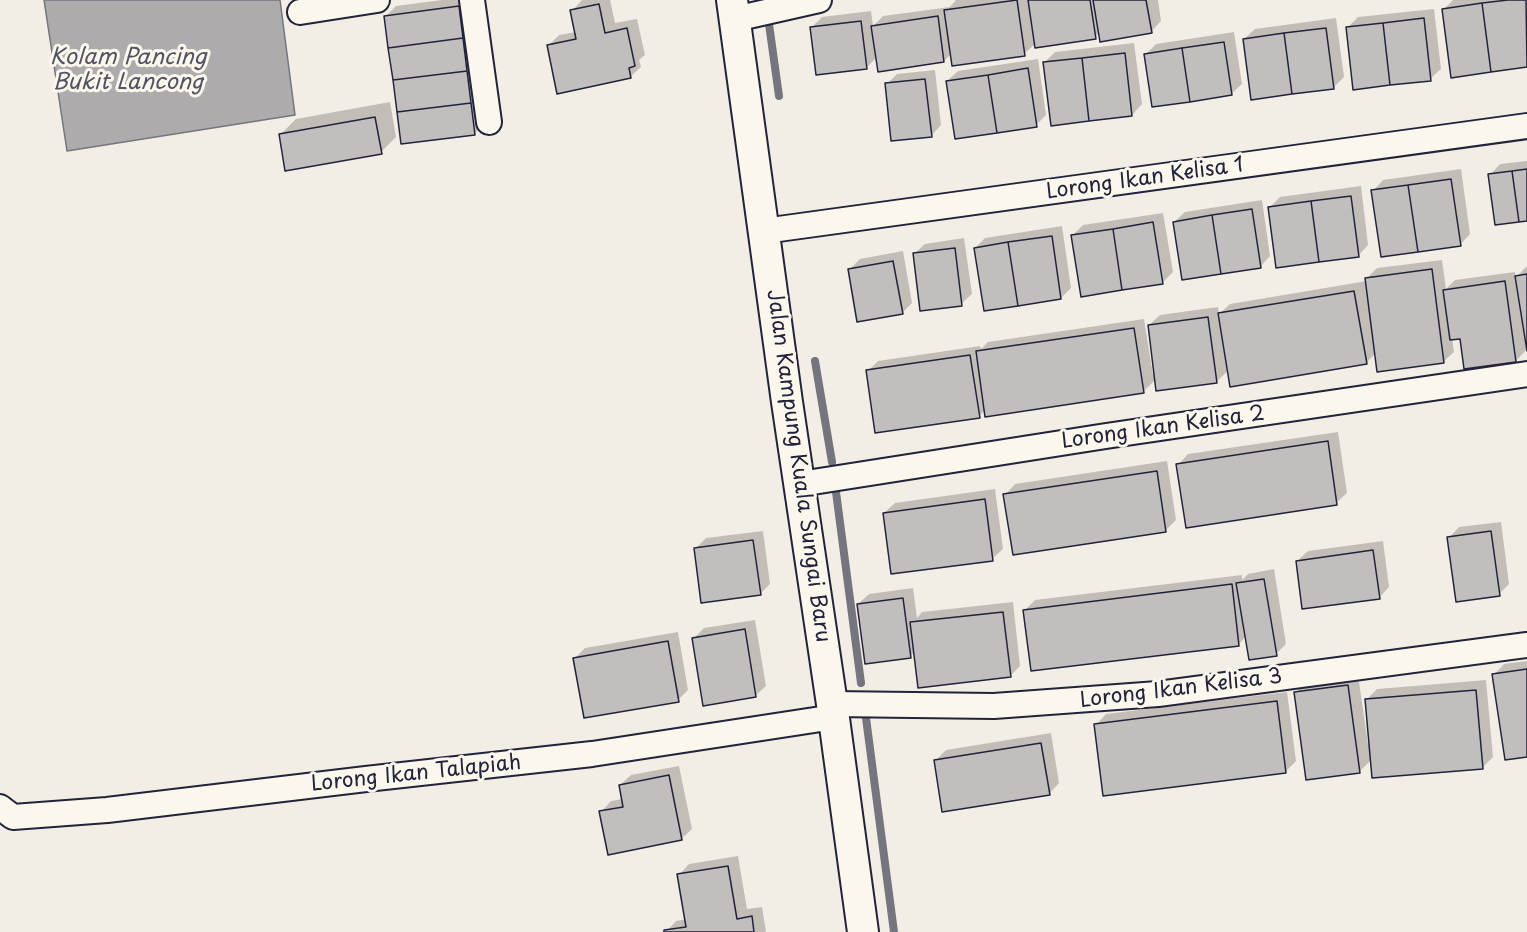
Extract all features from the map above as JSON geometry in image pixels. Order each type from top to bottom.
[{"type":"street","points":[[300,12],[377,0]]},
{"type":"street","points":[[472,0],[489,122]]},
{"type":"street","points":[[733,10],[819,0]]},
{"type":"street","name":"Jalan Kampung Kuala Sungai Baru","points":[[733,10],[863,932]]},
{"type":"street","name":"Lorong Ikan Kelisa 1","points":[[764,231],[1527,126]]},
{"type":"street","name":"Lorong Ikan Kelisa 2","points":[[800,484],[1527,374]]},
{"type":"street","name":"Lorong Ikan Kelisa 3","points":[[833,710],[994,706],[1158,694],[1527,645]]},
{"type":"street","name":"Lorong Ikan Talapiah","points":[[4,819],[107,810],[592,754],[833,710]]},
{"type":"water","name":"Kolam Pancing Bukit Lancong","points":[[44,0],[280,0],[295,115],[67,151]]},
{"type":"building","points":[[1017,0],[1025,56],[952,66],[944,10]]},
{"type":"building","points":[[1028,0],[1090,0],[1096,39],[1035,48]]},
{"type":"building","points":[[1093,0],[1146,0],[1152,33],[1100,42]]},
{"type":"building","points":[[1526,0],[1527,67],[1491,72],[1482,3]]},
{"type":"building","points":[[1482,3],[1491,72],[1451,78],[1442,9]]},
{"type":"building","points":[[599,4],[605,33],[627,28],[635,66],[629,68],[631,78],[557,94],[547,45],[576,39],[570,10]]},
{"type":"building","points":[[459,6],[463,38],[388,48],[384,16]]},
{"type":"building","points":[[938,16],[944,62],[878,72],[871,26]]},
{"type":"building","points":[[1424,18],[1431,81],[1390,85],[1383,23]]},
{"type":"building","points":[[861,21],[867,69],[816,75],[810,27]]},
{"type":"building","points":[[1383,23],[1390,85],[1353,90],[1346,27]]},
{"type":"building","points":[[1326,28],[1334,89],[1292,94],[1284,33]]},
{"type":"building","points":[[1284,33],[1292,94],[1251,100],[1243,39]]},
{"type":"building","points":[[463,38],[467,71],[393,80],[388,48]]},
{"type":"building","points":[[1224,42],[1232,95],[1190,102],[1182,48]]},
{"type":"building","points":[[1182,48],[1190,102],[1152,107],[1144,54]]},
{"type":"building","points":[[1125,53],[1132,116],[1089,121],[1082,58]]},
{"type":"building","points":[[1082,58],[1089,121],[1051,126],[1043,62]]},
{"type":"building","points":[[1028,68],[1037,127],[997,133],[988,75]]},
{"type":"building","points":[[467,71],[471,103],[397,112],[393,80]]},
{"type":"building","points":[[988,75],[997,133],[955,139],[946,81]]},
{"type":"building","points":[[925,79],[932,137],[891,141],[885,83]]},
{"type":"building","points":[[471,103],[475,135],[401,144],[397,112]]},
{"type":"building","points":[[375,117],[382,154],[285,171],[279,134]]},
{"type":"building","points":[[1527,169],[1527,221],[1519,222],[1512,171]]},
{"type":"building","points":[[1512,171],[1519,222],[1495,225],[1488,174]]},
{"type":"building","points":[[1451,179],[1461,246],[1418,252],[1408,185]]},
{"type":"building","points":[[1408,185],[1418,252],[1381,257],[1371,190]]},
{"type":"building","points":[[1351,196],[1359,257],[1319,262],[1311,201]]},
{"type":"building","points":[[1311,201],[1319,262],[1276,268],[1268,207]]},
{"type":"building","points":[[1252,209],[1261,268],[1221,274],[1212,215]]},
{"type":"building","points":[[1212,215],[1221,274],[1182,280],[1173,222]]},
{"type":"building","points":[[1153,222],[1163,284],[1122,290],[1113,229]]},
{"type":"building","points":[[1113,229],[1122,290],[1081,297],[1071,235]]},
{"type":"building","points":[[1052,236],[1061,299],[1018,306],[1008,242]]},
{"type":"building","points":[[1008,242],[1018,306],[984,311],[974,248]]},
{"type":"building","points":[[955,248],[962,306],[920,311],[913,253]]},
{"type":"building","points":[[893,261],[903,314],[857,322],[848,269]]},
{"type":"building","points":[[1432,269],[1444,363],[1377,372],[1365,278]]},
{"type":"building","points":[[1527,274],[1527,351],[1515,276]]},
{"type":"building","points":[[1505,281],[1516,362],[1464,369],[1460,339],[1450,340],[1443,290]]},
{"type":"building","points":[[1354,291],[1367,364],[1230,387],[1218,313]]},
{"type":"building","points":[[1208,317],[1217,383],[1156,391],[1148,325]]},
{"type":"building","points":[[1134,328],[1144,393],[985,417],[976,351]]},
{"type":"building","points":[[970,355],[980,418],[875,433],[866,370]]},
{"type":"building","points":[[1328,441],[1337,505],[1186,528],[1176,464]]},
{"type":"building","points":[[1157,471],[1166,532],[1013,555],[1003,494]]},
{"type":"building","points":[[985,499],[993,561],[891,574],[883,513]]},
{"type":"building","points":[[1491,531],[1500,596],[1456,602],[1447,537]]},
{"type":"building","points":[[753,540],[761,595],[701,603],[694,548]]},
{"type":"building","points":[[1373,550],[1380,599],[1302,609],[1296,561]]},
{"type":"building","points":[[1264,579],[1277,656],[1249,660],[1236,583]]},
{"type":"building","points":[[1232,584],[1239,646],[1031,671],[1023,610]]},
{"type":"building","points":[[903,598],[911,658],[865,664],[857,604]]},
{"type":"building","points":[[1003,612],[1011,677],[918,688],[910,622]]},
{"type":"building","points":[[745,629],[756,697],[703,706],[692,638]]},
{"type":"building","points":[[668,641],[679,702],[584,718],[573,658]]},
{"type":"building","points":[[1527,669],[1527,757],[1505,760],[1492,674]]},
{"type":"building","points":[[1348,685],[1360,773],[1306,780],[1294,692]]},
{"type":"building","points":[[1476,690],[1483,769],[1372,778],[1365,699]]},
{"type":"building","points":[[1277,701],[1286,773],[1103,796],[1094,724]]},
{"type":"building","points":[[1041,743],[1050,795],[942,812],[934,760]]},
{"type":"building","points":[[669,775],[682,840],[608,855],[599,811],[623,807],[619,785]]},
{"type":"building","points":[[728,866],[737,919],[752,916],[754,932],[664,932],[664,930],[686,927],[677,874]]},
{"type":"waterway","points":[[768,17],[779,96]]},
{"type":"waterway","points":[[815,361],[832,462]]},
{"type":"waterway","points":[[836,492],[861,683]]},
{"type":"waterway","points":[[866,718],[894,932]]}]
